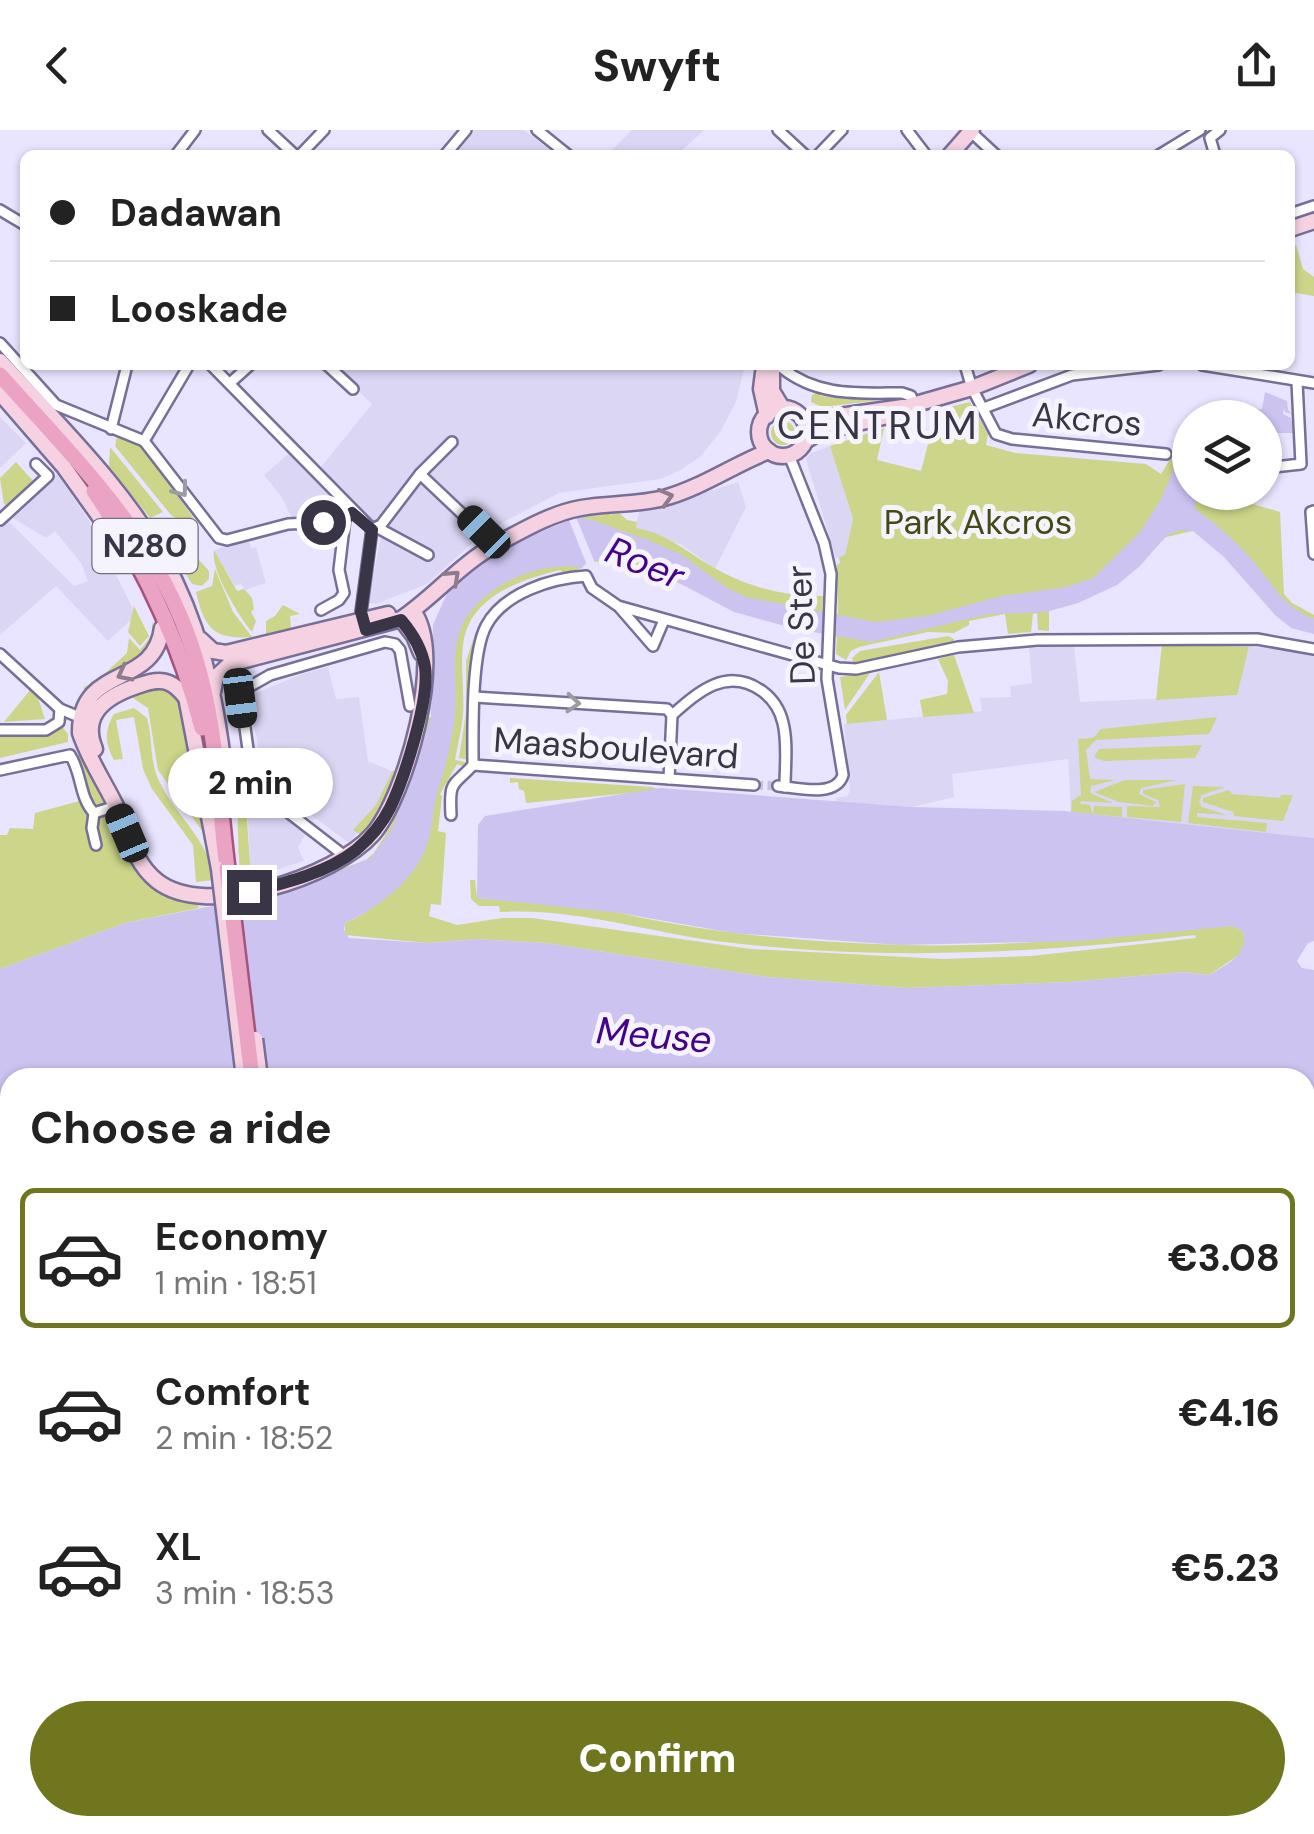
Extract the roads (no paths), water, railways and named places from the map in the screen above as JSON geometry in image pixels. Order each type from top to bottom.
[{"type":"main road","points":[[954,150],[971,131]]},
{"type":"main road","name":"N280","points":[[0,361],[93,464],[146,532],[174,580],[197,634],[223,756],[227,868],[243,1068]]},
{"type":"main road","points":[[763,370],[760,388],[767,416],[760,434],[769,451]]},
{"type":"main road","points":[[776,370],[772,391],[783,409]]},
{"type":"main road","points":[[407,615],[472,559],[570,511],[669,496],[718,478],[769,451],[789,455],[797,452],[805,441],[820,432],[892,415],[1014,370]]},
{"type":"main road","name":"N280","points":[[0,375],[114,501],[152,556],[178,610],[210,720],[251,1068]]},
{"type":"main road","name":"N280","points":[[0,393],[104,520],[162,628],[187,699],[227,868],[258,1068]]},
{"type":"main road","points":[[767,416],[783,409],[804,420],[911,406]]},
{"type":"main road","points":[[804,420],[805,441]]},
{"type":"main road","points":[[162,628],[152,658],[98,688],[88,698],[82,739],[144,867],[161,884],[189,897],[210,898],[262,888],[327,868],[375,831],[390,807],[423,703],[423,628],[405,609],[366,632],[230,664],[216,676],[212,692]]},
{"type":"main road","points":[[197,634],[213,651],[226,653],[366,632]]},
{"type":"main road","points":[[86,719],[108,698],[151,682],[170,683],[187,699]]},
{"type":"street","points":[[180,150],[195,130]]},
{"type":"street","points":[[268,130],[291,150]]},
{"type":"street","points":[[302,150],[324,130]]},
{"type":"street","points":[[449,150],[466,130]]},
{"type":"street","points":[[538,130],[562,150]]},
{"type":"street","points":[[778,130],[800,150]]},
{"type":"street","points":[[823,150],[842,130]]},
{"type":"street","points":[[907,130],[922,150]]},
{"type":"street","points":[[1168,150],[1200,130]]},
{"type":"street","points":[[1214,150],[1210,137],[1220,130]]},
{"type":"street","points":[[971,131],[991,150]]},
{"type":"street","points":[[0,343],[20,365]]},
{"type":"street","points":[[25,370],[56,404],[144,440],[220,538],[227,540],[288,524],[349,516]]},
{"type":"street","points":[[111,429],[126,370]]},
{"type":"street","points":[[144,440],[187,370]]},
{"type":"street","points":[[217,370],[319,478],[349,516],[428,556]]},
{"type":"street","points":[[230,382],[244,370]]},
{"type":"street","points":[[332,370],[353,389]]},
{"type":"street","points":[[782,370],[817,389],[902,393],[910,396],[911,406]]},
{"type":"street","name":"Akcros","points":[[966,370],[996,434],[1012,439],[1166,454]]},
{"type":"street","points":[[984,408],[1072,375],[1116,370]]},
{"type":"street","points":[[1230,370],[1314,383]]},
{"type":"street","points":[[1282,466],[1301,464],[1297,382]]},
{"type":"street","points":[[366,632],[362,606],[375,529],[452,442]]},
{"type":"street","name":"De Ster","points":[[789,455],[824,543],[830,574],[828,666],[843,775],[841,784],[828,789]]},
{"type":"street","points":[[0,520],[48,476],[36,464]]},
{"type":"street","points":[[420,474],[494,545]]},
{"type":"street","points":[[1314,512],[1314,554]]},
{"type":"street","points":[[322,610],[344,594],[339,570],[349,516]]},
{"type":"street","points":[[451,815],[450,797],[455,780],[473,765],[477,654],[486,626],[509,601],[528,590],[586,576],[592,588],[618,606],[653,646],[664,620]]},
{"type":"street","points":[[618,606],[828,666],[856,669],[958,647],[1104,638],[1257,639],[1314,648]]},
{"type":"street","points":[[346,857],[253,785],[240,695],[244,687],[366,632],[400,650],[410,706]]},
{"type":"street","points":[[0,654],[60,708],[86,719]]},
{"type":"street","points":[[404,670],[425,670]]},
{"type":"street","name":"Maasboulevard","points":[[672,716],[697,693],[716,683],[734,680],[756,687],[768,696],[783,719],[781,787],[828,789]]},
{"type":"street","points":[[475,697],[667,709],[672,716],[668,778]]},
{"type":"street","points":[[0,730],[46,730],[59,722],[60,708]]},
{"type":"street","points":[[0,770],[70,755],[86,804],[94,813],[96,845]]},
{"type":"street","name":"Maasboulevard","points":[[473,765],[754,786]]},
{"type":"street","points":[[94,813],[116,806]]},
{"type":"water","points":[[1265,392],[1287,401],[1292,414],[1284,408],[1283,414],[1291,418],[1294,433],[1282,433],[1282,400],[1264,400]]},
{"type":"water","points":[[1172,473],[1172,510],[1196,510],[1212,521],[1289,604],[1314,619],[1314,634],[1291,628],[1224,557],[1193,531],[1180,530],[1166,536],[1117,585],[1078,603],[1046,612],[989,614],[871,642],[796,629],[734,612],[632,558],[605,558],[582,568],[546,568],[508,582],[476,605],[458,637],[453,732],[421,858],[394,891],[345,923],[344,930],[349,938],[427,943],[477,939],[546,943],[768,977],[908,988],[1070,982],[1184,972],[1209,975],[1240,953],[1243,931],[1232,926],[1080,941],[899,945],[733,933],[620,913],[477,898],[478,825],[485,816],[660,788],[912,807],[1064,811],[1314,838],[1314,941],[1308,943],[1297,961],[1302,968],[1314,970],[1314,1068],[0,1068],[0,969],[125,923],[289,891],[371,858],[392,829],[431,718],[433,625],[449,589],[510,545],[579,517],[651,538],[650,541],[682,555],[746,597],[875,622],[927,616],[1093,578],[1140,532]]},
{"type":"tunnel","points":[[754,785],[778,786]]},
{"type":"district","name":"CENTRUM","points":[[878,425]]},
{"type":"park label","name":"Park Akcros","points":[[978,522]]},
{"type":"water label","name":"Roer","points":[[645,563]]},
{"type":"water label","name":"Meuse","points":[[654,1035]]}]
